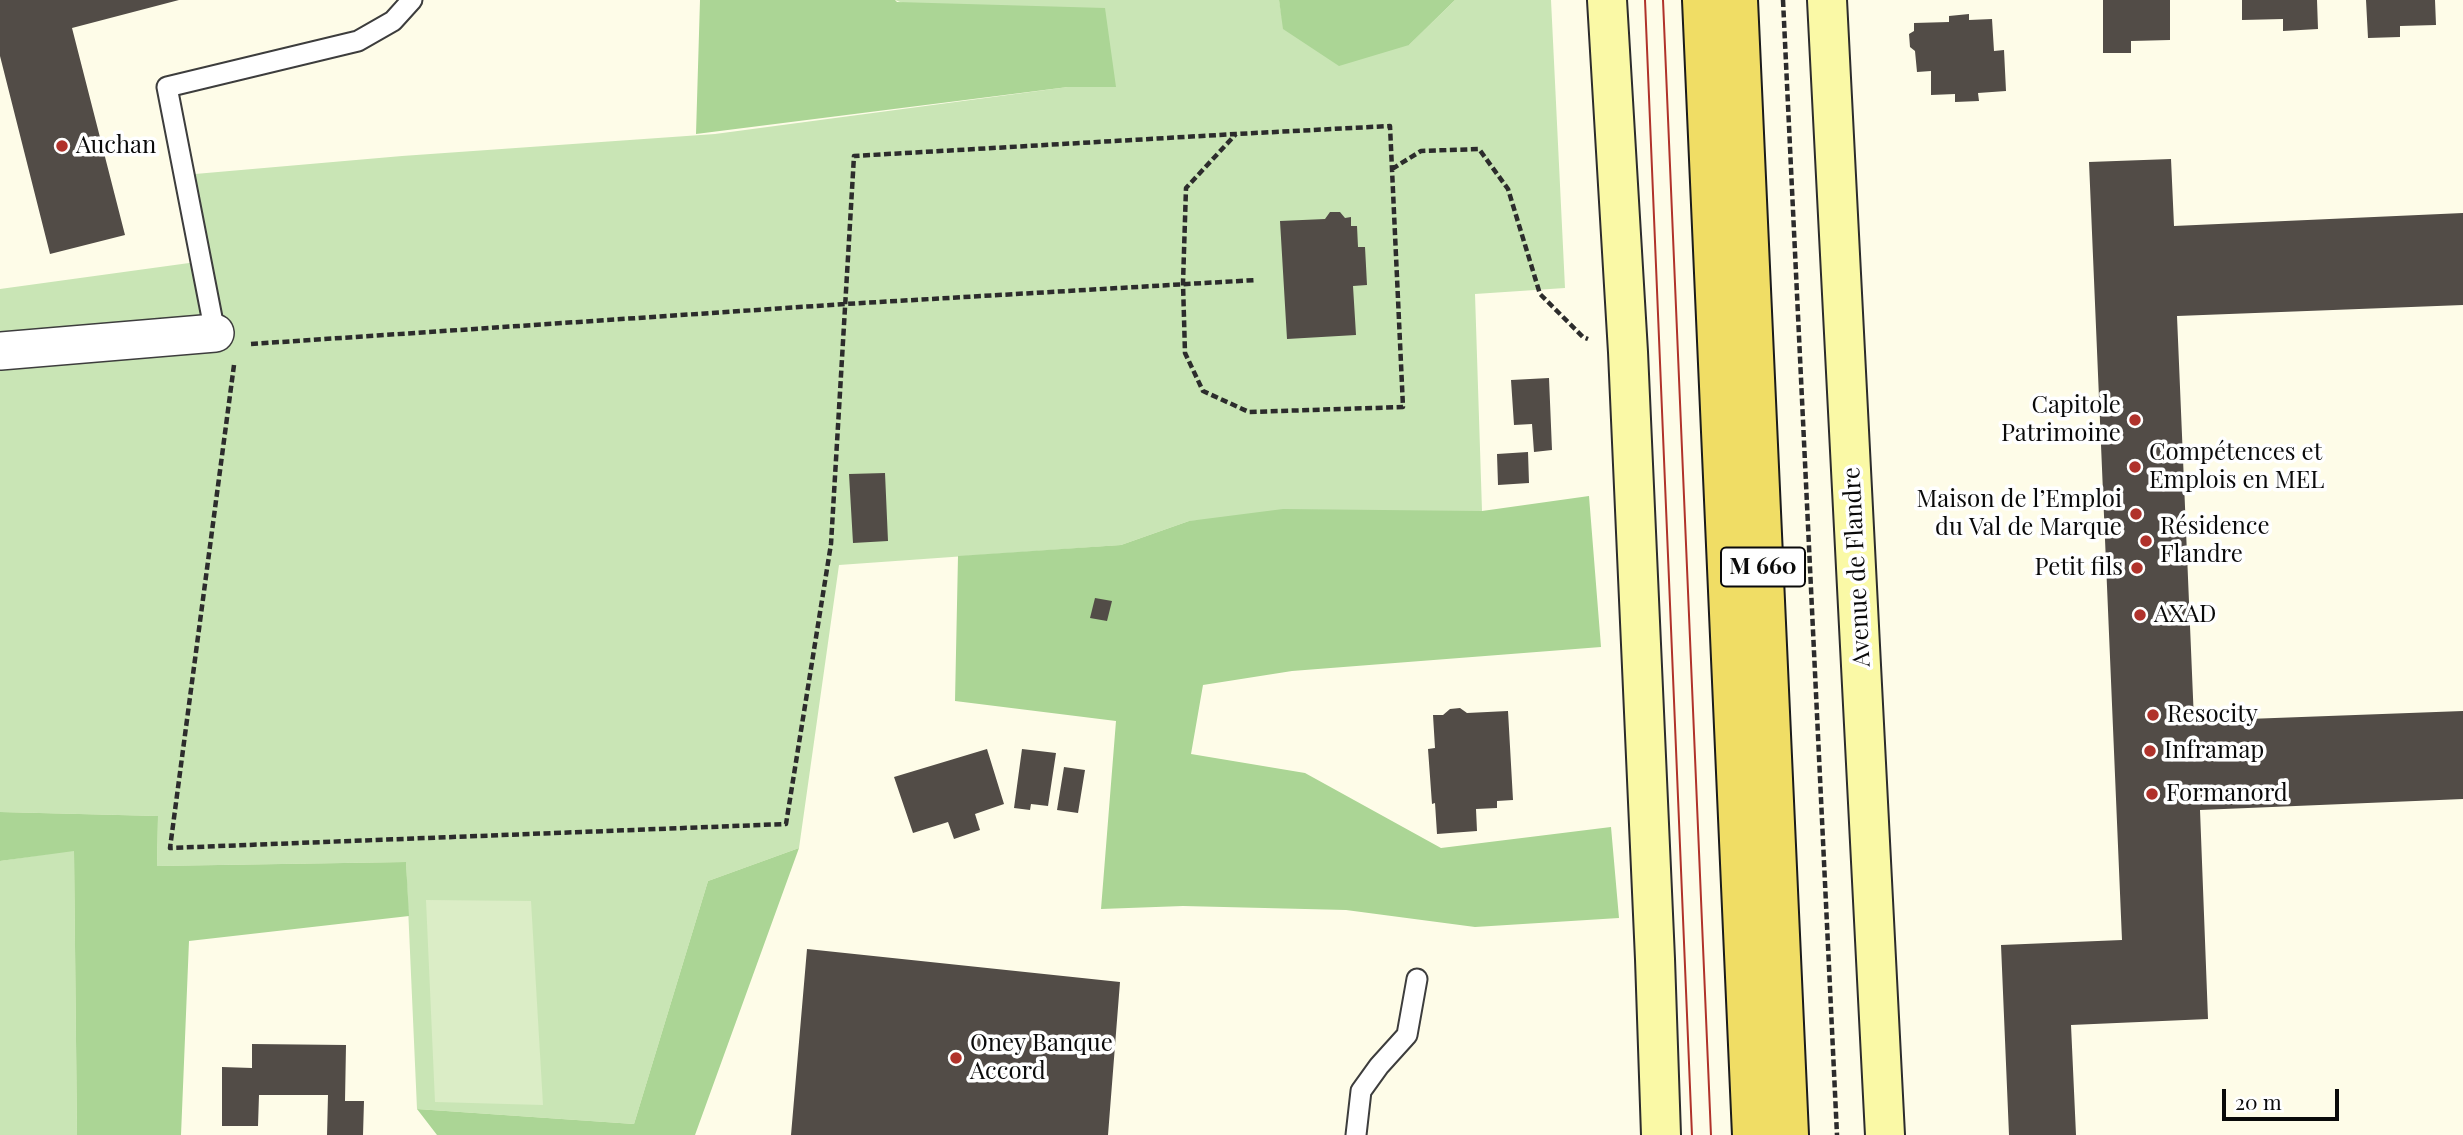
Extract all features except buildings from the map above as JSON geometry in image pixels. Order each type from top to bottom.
[{"type":"main road","name":"M 660","points":[[1702,0],[1752,1135]]},
{"type":"main road","name":"M 660","points":[[1738,0],[1788,1135]]},
{"type":"street","points":[[1607,0],[1628,352],[1656,959],[1661,1135]]},
{"type":"street","name":"Avenue de Flandre","points":[[1828,0],[1885,1135]]},
{"type":"street","points":[[0,351],[226,339]]},
{"type":"lane","points":[[226,339],[167,87],[358,41],[393,21],[412,0]]},
{"type":"lane","points":[[1356,1135],[1360,1091],[1378,1066],[1407,1035],[1417,979]]},
{"type":"path","points":[[1783,0],[1837,1135]]},
{"type":"path","points":[[1236,134],[1186,188],[1183,283],[1185,354],[1203,391],[1249,412],[1403,407],[1390,125],[854,156],[845,304],[831,544],[786,824],[170,848],[226,339],[845,304],[1183,283],[1256,280]]},
{"type":"path","points":[[1392,169],[1421,151],[1479,149],[1508,189],[1540,293],[1583,337],[1628,352]]},
{"type":"green space","points":[[700,0],[895,0],[1105,8],[1116,87],[1068,87],[696,134]]},
{"type":"green space","points":[[895,0],[1279,0],[1284,29],[1409,45],[1455,0],[1551,0],[1565,288],[1475,294],[1482,511],[1189,521],[1121,545],[839,565],[799,848],[708,881],[634,1124],[417,1109],[406,862],[157,866],[158,816],[0,812],[0,289],[211,260],[195,174],[715,134],[1068,87],[1116,87]]},
{"type":"green space","points":[[1279,0],[1455,0],[1409,45],[1339,66],[1283,29]]},
{"type":"green space","points":[[1589,496],[1601,647],[1292,671],[1203,685],[1191,754],[1305,773],[1441,848],[1611,827],[1619,918],[1475,927],[1346,910],[1183,906],[1101,909],[1116,721],[955,701],[958,556],[1121,545],[1189,521],[1283,509],[1482,511]]},
{"type":"green space","points":[[0,812],[158,816],[157,866],[406,862],[409,916],[189,941],[181,1135],[77,1135],[74,851],[0,861]]},
{"type":"green space","points":[[799,848],[695,1135],[437,1135],[417,1109],[634,1124],[708,881]]},
{"type":"green space","points":[[74,850],[77,1135],[0,1135],[0,861]]},
{"type":"green space","points":[[426,900],[531,901],[543,1105],[435,1102]]},
{"type":"tram line","points":[[1645,0],[1692,1135]]},
{"type":"tram line","points":[[1663,0],[1711,1135]]},
{"type":"place","name":"Auchan","points":[[62,146]]},
{"type":"place","name":"Capitole Patrimoine","points":[[2135,420]]},
{"type":"place","name":"Compétences et Emplois en MEL","points":[[2135,467]]},
{"type":"place","name":"Maison de l’Emploi du Val de Marque","points":[[2136,514]]},
{"type":"place","name":"Résidence Flandre","points":[[2146,541]]},
{"type":"place","name":"Petit fils","points":[[2137,568]]},
{"type":"place","name":"AXAD","points":[[2140,615]]},
{"type":"place","name":"Resocity","points":[[2153,715]]},
{"type":"place","name":"Inframap","points":[[2150,751]]},
{"type":"place","name":"Formanord","points":[[2152,794]]},
{"type":"place","name":"Oney Banque Accord","points":[[956,1058]]}]
